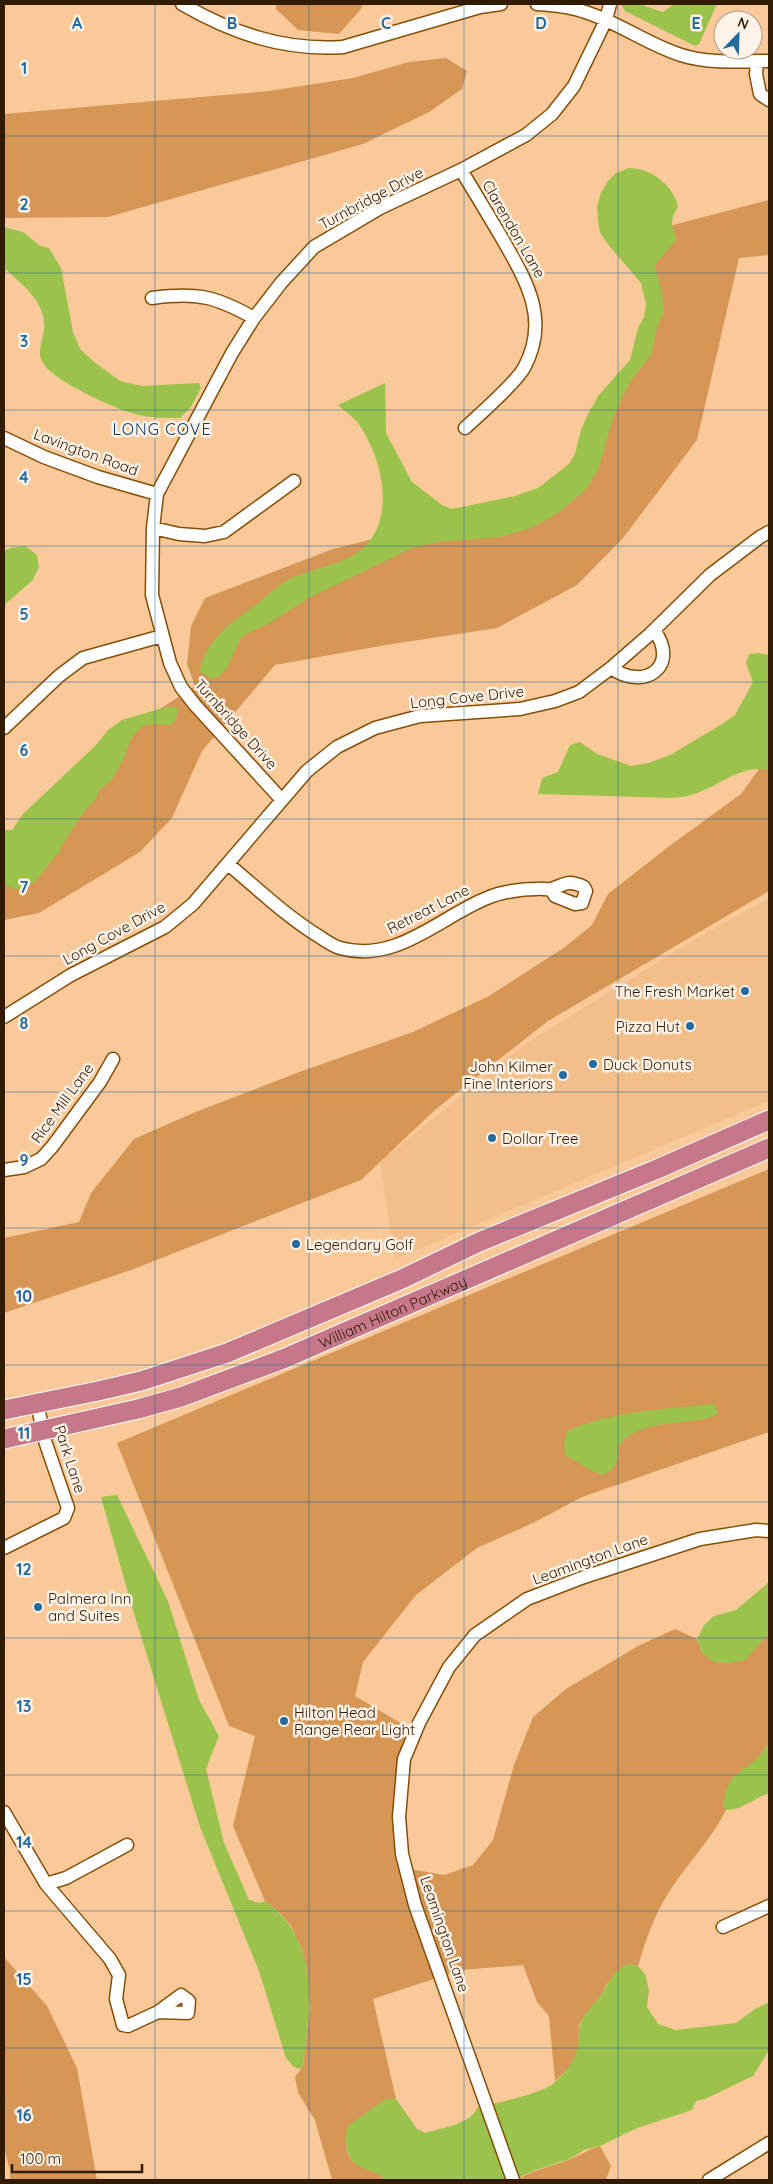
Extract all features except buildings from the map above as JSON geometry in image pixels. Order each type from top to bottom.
[{"type":"highway","name":"William Hilton Parkway","points":[[4,1410],[37,1402],[98,1392],[141,1381],[227,1353],[769,1120]]},
{"type":"highway","name":"William Hilton Parkway","points":[[4,1438],[181,1397],[283,1359],[358,1324],[769,1148]]},
{"type":"highway","points":[[358,1324],[460,1262],[466,1249]]},
{"type":"highway","points":[[43,1430],[52,1411],[141,1381]]},
{"type":"street","points":[[182,4],[205,18],[272,43],[324,49],[352,45],[450,9],[500,4]]},
{"type":"street","points":[[537,4],[581,10],[606,20],[659,47],[684,56],[717,61],[763,61],[756,74],[760,94],[769,100]]},
{"type":"street","name":"Turnbridge Drive","points":[[281,799],[195,705],[181,687],[170,663],[152,595],[153,528],[157,494],[232,353],[254,318],[281,283],[314,247],[380,208],[461,170],[526,135],[552,114],[574,86],[606,20],[610,4]]},
{"type":"street","name":"Clarendon Lane","points":[[461,170],[510,251],[530,290],[535,311],[536,333],[523,370],[464,428]]},
{"type":"street","points":[[152,298],[193,294],[231,305],[254,318]]},
{"type":"street","name":"Lavington Road","points":[[4,438],[44,457],[157,494]]},
{"type":"street","points":[[153,528],[179,534],[205,536],[224,532],[294,481]]},
{"type":"street","name":"Long Cove Drive","points":[[4,1017],[70,976],[165,927],[193,904],[281,799],[307,771],[337,747],[375,728],[420,716],[520,709],[579,692],[611,668],[654,630],[710,576],[769,532]]},
{"type":"street","points":[[611,668],[631,678],[643,678],[656,672],[662,660],[663,649],[661,640],[654,630]]},
{"type":"street","points":[[4,728],[59,676],[83,658],[162,636]]},
{"type":"street","name":"Retreat Lane","points":[[228,864],[282,910],[313,933],[339,948],[361,951],[378,950],[400,945],[489,897],[535,889],[552,889]]},
{"type":"street","name":"Rice Mill Lane","points":[[4,1170],[24,1167],[41,1159],[52,1148],[100,1082],[113,1059]]},
{"type":"street","name":"Park Lane","points":[[4,1548],[64,1518],[68,1508],[43,1430],[37,1402]]},
{"type":"street","name":"Leamington Lane","points":[[513,2180],[483,2090],[415,1905],[402,1854],[399,1817],[404,1759],[449,1667],[475,1635],[527,1600],[584,1577],[700,1539],[756,1530],[769,1531]]},
{"type":"street","points":[[4,1812],[46,1884],[110,1959],[119,1975],[116,1999],[123,2025],[128,2026],[158,2012]]},
{"type":"street","points":[[46,1884],[66,1878],[126,1845]]},
{"type":"street","points":[[56,1898],[65,1884],[66,1878]]},
{"type":"street","points":[[724,1927],[769,1906]]},
{"type":"street","points":[[710,2180],[769,2143]]},
{"type":"shaded area","points":[[276,4],[363,4],[361,9],[339,34],[298,30],[276,9]]},
{"type":"shaded area","points":[[621,4],[639,4],[663,12],[674,4],[717,4],[699,44],[695,46],[625,11]]},
{"type":"shaded area","points":[[446,58],[467,71],[462,89],[429,112],[363,144],[108,217],[4,218],[4,114],[269,91],[353,78],[409,62]]},
{"type":"shaded area","points":[[629,168],[651,174],[670,189],[677,205],[672,223],[676,240],[655,265],[664,312],[658,324],[651,355],[632,379],[621,399],[612,421],[599,468],[586,489],[561,511],[532,528],[500,537],[437,542],[412,548],[309,598],[266,625],[244,635],[236,647],[228,666],[220,676],[213,679],[202,674],[200,670],[209,648],[215,639],[231,624],[283,583],[300,575],[347,559],[362,549],[373,536],[380,521],[383,505],[380,471],[368,439],[360,426],[353,417],[338,405],[385,383],[386,433],[412,482],[442,505],[452,509],[515,496],[538,488],[569,464],[575,454],[581,430],[598,396],[630,360],[638,328],[644,317],[646,304],[641,283],[606,242],[600,232],[598,220],[597,206],[601,193],[608,181],[616,173]]},
{"type":"shaded area","points":[[769,200],[769,255],[739,258],[697,440],[623,538],[577,585],[497,628],[275,665],[202,751],[172,818],[140,852],[39,913],[4,920],[4,850],[119,736],[195,686],[187,664],[191,626],[205,598],[333,549],[437,523],[572,482],[650,326],[654,230]]},
{"type":"shaded area","points":[[4,227],[23,232],[40,246],[49,248],[61,268],[73,332],[80,349],[93,361],[120,381],[142,386],[199,383],[201,388],[191,407],[180,418],[146,416],[125,411],[82,392],[46,367],[40,356],[44,329],[41,311],[32,294],[4,268]]},
{"type":"shaded area","points":[[25,546],[37,555],[39,567],[32,581],[4,605],[4,551],[10,548]]},
{"type":"shaded area","points":[[749,654],[769,655],[769,770],[748,770],[738,773],[701,792],[677,797],[538,794],[542,778],[558,772],[570,745],[580,742],[597,754],[631,766],[649,763],[672,754],[722,724],[735,715],[753,682],[746,663]]},
{"type":"shaded area","points":[[166,707],[178,707],[176,720],[170,725],[145,725],[138,730],[131,739],[123,760],[111,781],[98,791],[97,798],[84,812],[60,848],[60,852],[36,880],[22,889],[4,884],[4,830],[12,830],[23,814],[96,745],[108,730],[122,720]]},
{"type":"shaded area","points":[[769,755],[769,891],[548,1021],[436,1109],[361,1180],[131,1270],[4,1313],[4,1238],[79,1222],[91,1193],[134,1139],[193,1113],[302,1071],[413,1032],[489,996],[565,947],[592,925],[608,894],[668,847],[741,794]]},
{"type":"shaded area","points":[[769,898],[769,1101],[395,1259],[380,1162],[525,1044],[699,937]]},
{"type":"shaded area","points":[[769,1169],[769,1432],[582,1497],[533,1523],[477,1548],[416,1595],[363,1662],[355,1696],[409,1728],[398,1765],[399,1867],[444,1875],[473,1865],[493,1840],[514,1765],[533,1717],[566,1689],[638,1646],[675,1629],[697,1639],[702,1653],[714,1662],[729,1663],[745,1659],[769,1633],[769,1743],[757,1759],[746,1769],[723,1805],[726,1810],[720,1822],[676,1881],[664,1901],[651,1928],[638,1966],[629,1964],[607,1984],[583,2018],[579,2025],[578,2050],[570,2067],[555,2081],[549,2016],[537,2002],[523,1965],[461,1970],[373,1999],[396,2099],[386,2099],[347,2130],[346,2144],[348,2154],[352,2160],[379,2174],[386,2180],[332,2180],[315,2120],[298,2093],[295,2077],[303,2066],[310,2007],[307,1971],[302,1949],[291,1926],[279,1912],[265,1901],[233,1826],[255,1736],[229,1726],[117,1443]]},
{"type":"shaded area","points":[[714,1404],[718,1414],[708,1418],[658,1425],[635,1432],[618,1447],[616,1464],[603,1475],[592,1471],[565,1455],[564,1444],[567,1431],[584,1424],[658,1409]]},
{"type":"shaded area","points":[[117,1495],[168,1601],[199,1700],[219,1736],[206,1769],[224,1843],[249,1900],[260,1903],[265,1901],[283,1917],[296,1935],[303,1955],[308,1976],[309,1998],[303,2066],[300,2069],[294,2067],[286,2058],[259,1971],[200,1827],[132,1607],[101,1497]]},
{"type":"shaded area","points":[[769,1582],[769,1633],[745,1660],[729,1663],[714,1662],[702,1653],[697,1639],[704,1625],[714,1616],[736,1610]]},
{"type":"shaded area","points":[[769,1743],[769,1793],[742,1806],[726,1810],[723,1805],[725,1793],[732,1778],[757,1759]]},
{"type":"shaded area","points":[[4,1957],[47,2006],[77,2068],[97,2180],[10,2180],[10,2171],[4,2147]]},
{"type":"shaded area","points":[[629,1964],[638,1966],[645,1974],[649,1990],[647,2007],[658,2024],[676,2030],[736,2023],[755,2009],[769,2002],[769,2050],[753,2076],[705,2099],[696,2101],[692,2110],[637,2128],[600,2146],[584,2150],[570,2159],[533,2171],[514,2180],[386,2180],[352,2160],[348,2154],[346,2142],[346,2132],[349,2125],[386,2099],[396,2099],[417,2129],[425,2133],[462,2122],[469,2118],[477,2108],[539,2091],[554,2083],[566,2071],[575,2056],[580,2025],[585,2015],[615,1973]]},
{"type":"shaded area","points":[[600,2146],[611,2166],[606,2180],[521,2180],[520,2178],[572,2158]]},
{"type":"place","name":"The Fresh Market","points":[[745,991]]},
{"type":"place","name":"Pizza Hut","points":[[690,1026]]},
{"type":"place","name":"Duck Donuts","points":[[593,1064]]},
{"type":"place","name":"John Kilmer Fine Interiors","points":[[563,1075]]},
{"type":"place","name":"Dollar Tree","points":[[492,1138]]},
{"type":"place","name":"Legendary Golf","points":[[296,1244]]},
{"type":"place","name":"Palmera Inn and Suites","points":[[38,1607]]},
{"type":"place","name":"Hilton Head Range Rear Light","points":[[284,1721]]},
{"type":"district","name":"LONG COVE","points":[[162,429]]}]
